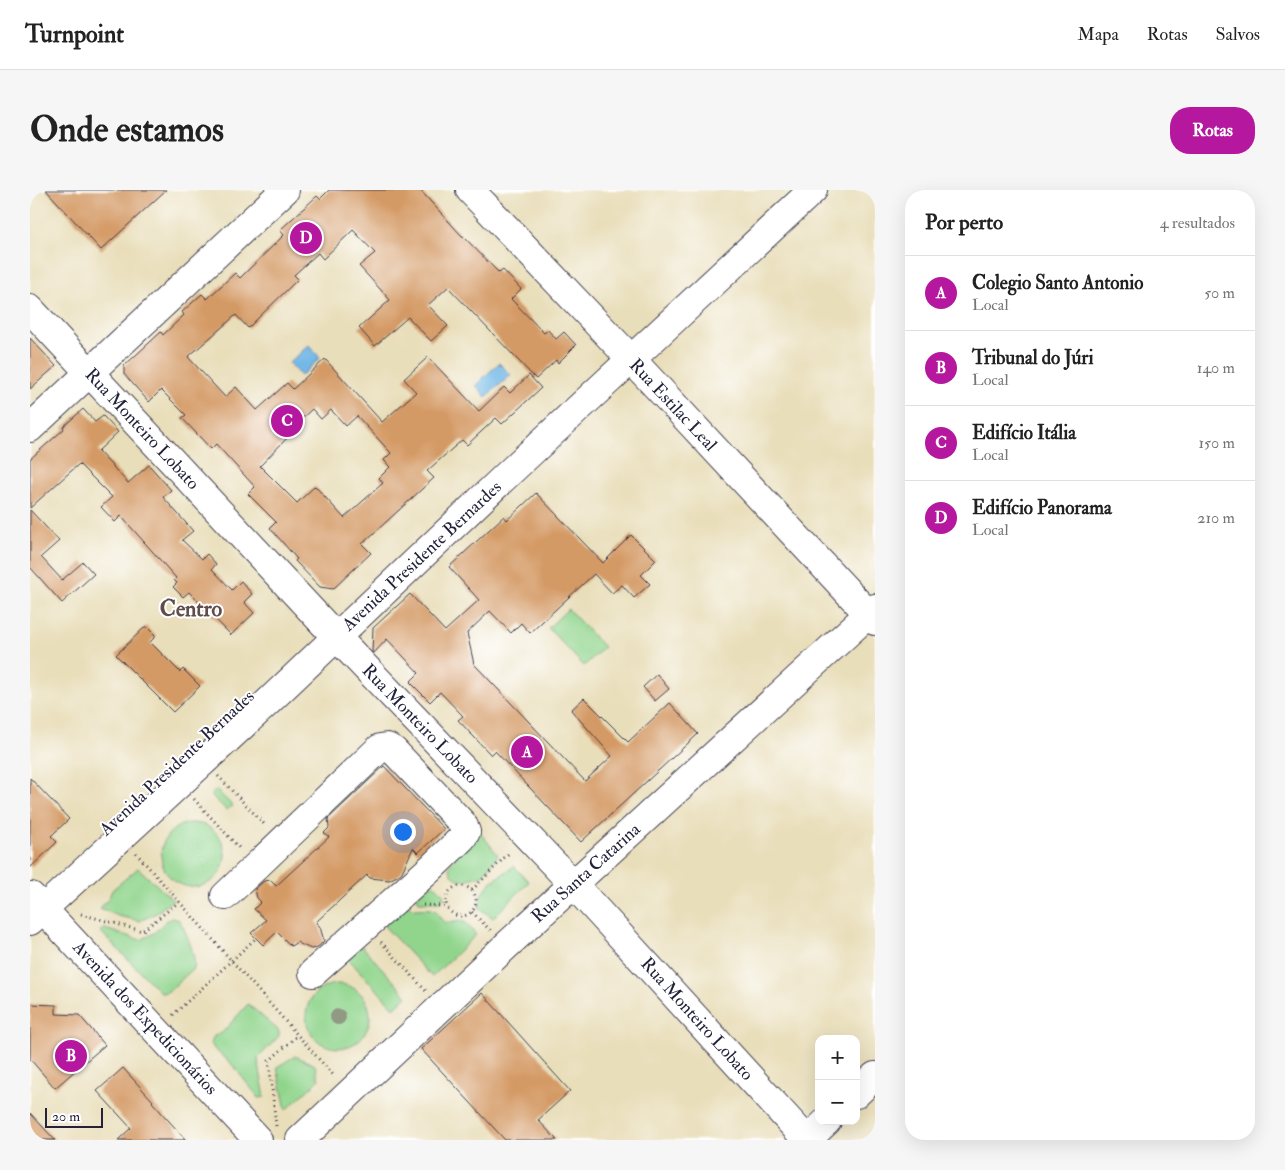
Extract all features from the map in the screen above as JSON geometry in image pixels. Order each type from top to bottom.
[{"type":"street","points":[[30,428],[285,190]]},
{"type":"street","name":"Rua Estilac Leal","points":[[470,190],[873,614]]},
{"type":"street","name":"Avenida Presidente Bernardes","points":[[626,354],[789,190]]},
{"type":"street","name":"Avenida Presidente Bernardes","points":[[331,631],[626,354],[813,190]]},
{"type":"street","name":"Rua Monteiro Lobato","points":[[30,309],[331,631],[574,885],[807,1140]]},
{"type":"street","name":"Rua Santa Catarina","points":[[278,1130],[336,1083],[442,1007],[506,946],[873,614]]},
{"type":"street","name":"Avenida Presidente Bernades","points":[[176,787],[261,697],[331,631]]},
{"type":"street","points":[[225,896],[380,748],[387,747],[394,751],[463,824],[466,832],[462,838],[313,973]]},
{"type":"street","points":[[32,909],[176,787]]},
{"type":"street","name":"Avenida dos Expedicionários","points":[[32,909],[157,1029],[278,1130]]},
{"type":"street","name":"Avenida dos Expedicionários","points":[[157,1029],[236,1140]]},
{"type":"street","points":[[860,1090],[875,1076]]},
{"type":"street","points":[[807,1140],[823,1125]]},
{"type":"path","points":[[216,774],[281,842]]},
{"type":"path","points":[[176,787],[256,866]]},
{"type":"path","points":[[472,890],[527,836]]},
{"type":"path","points":[[135,852],[298,1035],[336,1083]]},
{"type":"path","points":[[464,886],[472,890],[477,901],[472,912],[463,916],[453,914],[447,906],[447,895],[454,887],[464,886]]},
{"type":"path","points":[[79,914],[142,931],[179,902]]},
{"type":"path","points":[[366,926],[442,1007]]},
{"type":"path","points":[[157,1029],[256,938]]},
{"type":"path","points":[[278,1130],[269,1061],[298,1035]]},
{"type":"green space","points":[[568,609],[604,647],[584,666],[548,628]]},
{"type":"green space","points":[[216,790],[233,806],[226,810],[211,795]]},
{"type":"green space","points":[[187,823],[199,823],[216,832],[223,843],[225,855],[223,867],[216,878],[199,887],[187,887],[175,882],[166,873],[161,861],[161,849],[166,837],[175,828]]},
{"type":"green space","points":[[475,826],[498,855],[483,875],[461,881],[452,875],[449,867]]},
{"type":"green space","points":[[514,866],[529,882],[493,918],[479,908],[481,895],[490,883]]},
{"type":"green space","points":[[138,868],[173,900],[156,913],[140,921],[118,916],[100,908],[108,899],[112,890]]},
{"type":"green space","points":[[431,884],[437,887],[443,894],[442,902],[419,902],[417,897]]},
{"type":"green space","points":[[408,904],[413,909],[433,909],[445,922],[461,921],[466,923],[476,935],[432,977],[384,926]]},
{"type":"green space","points":[[173,918],[179,920],[187,937],[194,958],[194,968],[169,991],[163,993],[100,931],[105,929],[141,940],[154,933],[166,921]]},
{"type":"green space","points":[[362,946],[407,996],[394,1008],[348,959]]},
{"type":"green space","points":[[332,984],[344,984],[361,993],[368,1004],[370,1016],[368,1028],[361,1039],[344,1048],[332,1048],[320,1043],[311,1034],[306,1022],[306,1010],[311,998],[320,989]]},
{"type":"green space","points":[[248,1004],[279,1031],[279,1036],[258,1060],[265,1097],[259,1098],[230,1062],[214,1049],[211,1043],[214,1036],[222,1033]]},
{"type":"green space","points":[[295,1056],[315,1065],[319,1080],[286,1110],[277,1067]]},
{"type":"water","points":[[309,345],[320,358],[301,376],[289,363]]},
{"type":"water","points":[[499,363],[511,375],[486,397],[476,385]]},
{"type":"building","points":[[46,190],[166,190],[101,250]]},
{"type":"building","points":[[329,190],[420,190],[499,273],[503,270],[521,289],[511,299],[544,333],[548,330],[556,339],[564,332],[576,345],[558,363],[556,360],[536,379],[448,287],[428,305],[448,326],[431,341],[408,317],[375,346],[359,328],[390,300],[359,266],[375,253],[353,230],[323,259],[318,253],[294,275],[298,279],[248,328],[236,315],[188,357],[225,397],[236,387],[257,410],[287,383],[293,389],[325,359],[382,422],[416,392],[404,379],[428,357],[479,411],[504,387],[510,393],[529,375],[541,388],[502,424],[496,418],[467,445],[462,440],[427,471],[434,478],[362,544],[371,553],[333,589],[320,587],[295,561],[297,559],[270,528],[276,522],[248,494],[255,487],[216,444],[211,449],[182,418],[186,415],[161,390],[149,402],[124,374],[124,366],[161,332],[163,335],[184,315],[182,312],[202,294],[207,299],[235,273],[240,278],[284,235],[280,230],[317,196],[320,199]],"holes":[[[312,409],[321,419],[331,410],[346,426],[357,416],[391,453],[384,460],[390,467],[379,478],[383,483],[344,518],[315,486],[297,503],[260,466],[289,436],[286,433]]]},
{"type":"building","points":[[30,338],[56,366],[30,389]]},
{"type":"building","points":[[83,409],[95,422],[103,416],[118,432],[98,451],[128,483],[149,465],[171,490],[163,497],[193,531],[182,540],[202,559],[207,554],[216,564],[212,569],[232,590],[241,581],[252,594],[244,602],[254,613],[231,635],[189,592],[183,597],[173,587],[177,583],[174,580],[176,578],[121,516],[115,522],[101,507],[112,497],[79,464],[30,508],[30,459],[64,429],[63,427]]},
{"type":"building","points":[[536,493],[603,563],[631,535],[656,560],[641,575],[650,584],[634,598],[622,585],[612,593],[594,574],[530,633],[521,623],[511,633],[490,611],[467,633],[474,664],[585,781],[612,756],[571,710],[584,698],[628,742],[670,703],[698,734],[581,842],[495,751],[491,755],[458,720],[463,716],[440,692],[430,702],[410,682],[419,673],[387,639],[374,653],[372,652],[373,628],[410,594],[445,631],[479,600],[449,567],[504,516],[507,520]]},
{"type":"building","points":[[30,510],[59,541],[41,557],[62,580],[83,562],[94,574],[62,603],[30,567]]},
{"type":"building","points":[[146,626],[156,636],[150,642],[180,672],[183,669],[200,686],[173,712],[116,655]]},
{"type":"building","points":[[657,674],[669,689],[655,701],[643,687]]},
{"type":"building","points":[[384,766],[444,829],[418,853],[413,848],[399,875],[389,880],[370,878],[367,875],[316,922],[320,927],[324,941],[316,948],[311,949],[297,942],[291,946],[277,932],[263,945],[251,933],[266,920],[254,909],[261,902],[257,898],[255,889],[264,881],[270,880],[276,886],[329,837],[324,833],[329,828],[328,819]]},
{"type":"building","points":[[30,778],[69,819],[51,836],[57,842],[30,868]]},
{"type":"building","points":[[482,993],[570,1091],[538,1120],[557,1140],[505,1140],[421,1049]]},
{"type":"building","points":[[30,1004],[56,1005],[56,1014],[79,1015],[105,1045],[55,1088],[30,1059]]},
{"type":"building","points":[[123,1068],[186,1140],[118,1140],[131,1128],[97,1091]]},
{"type":"building","points":[[30,1113],[55,1140],[30,1140]]},
{"type":"place","name":"Edifício Panorama","points":[[306,238]]},
{"type":"place","name":"Edifício Itália","points":[[287,421]]},
{"type":"place","name":"Colegio Santo Antonio","points":[[527,752]]},
{"type":"place","name":"Tribunal do Júri","points":[[71,1056]]},
{"type":"district","name":"Centro","points":[[191,609]]}]
